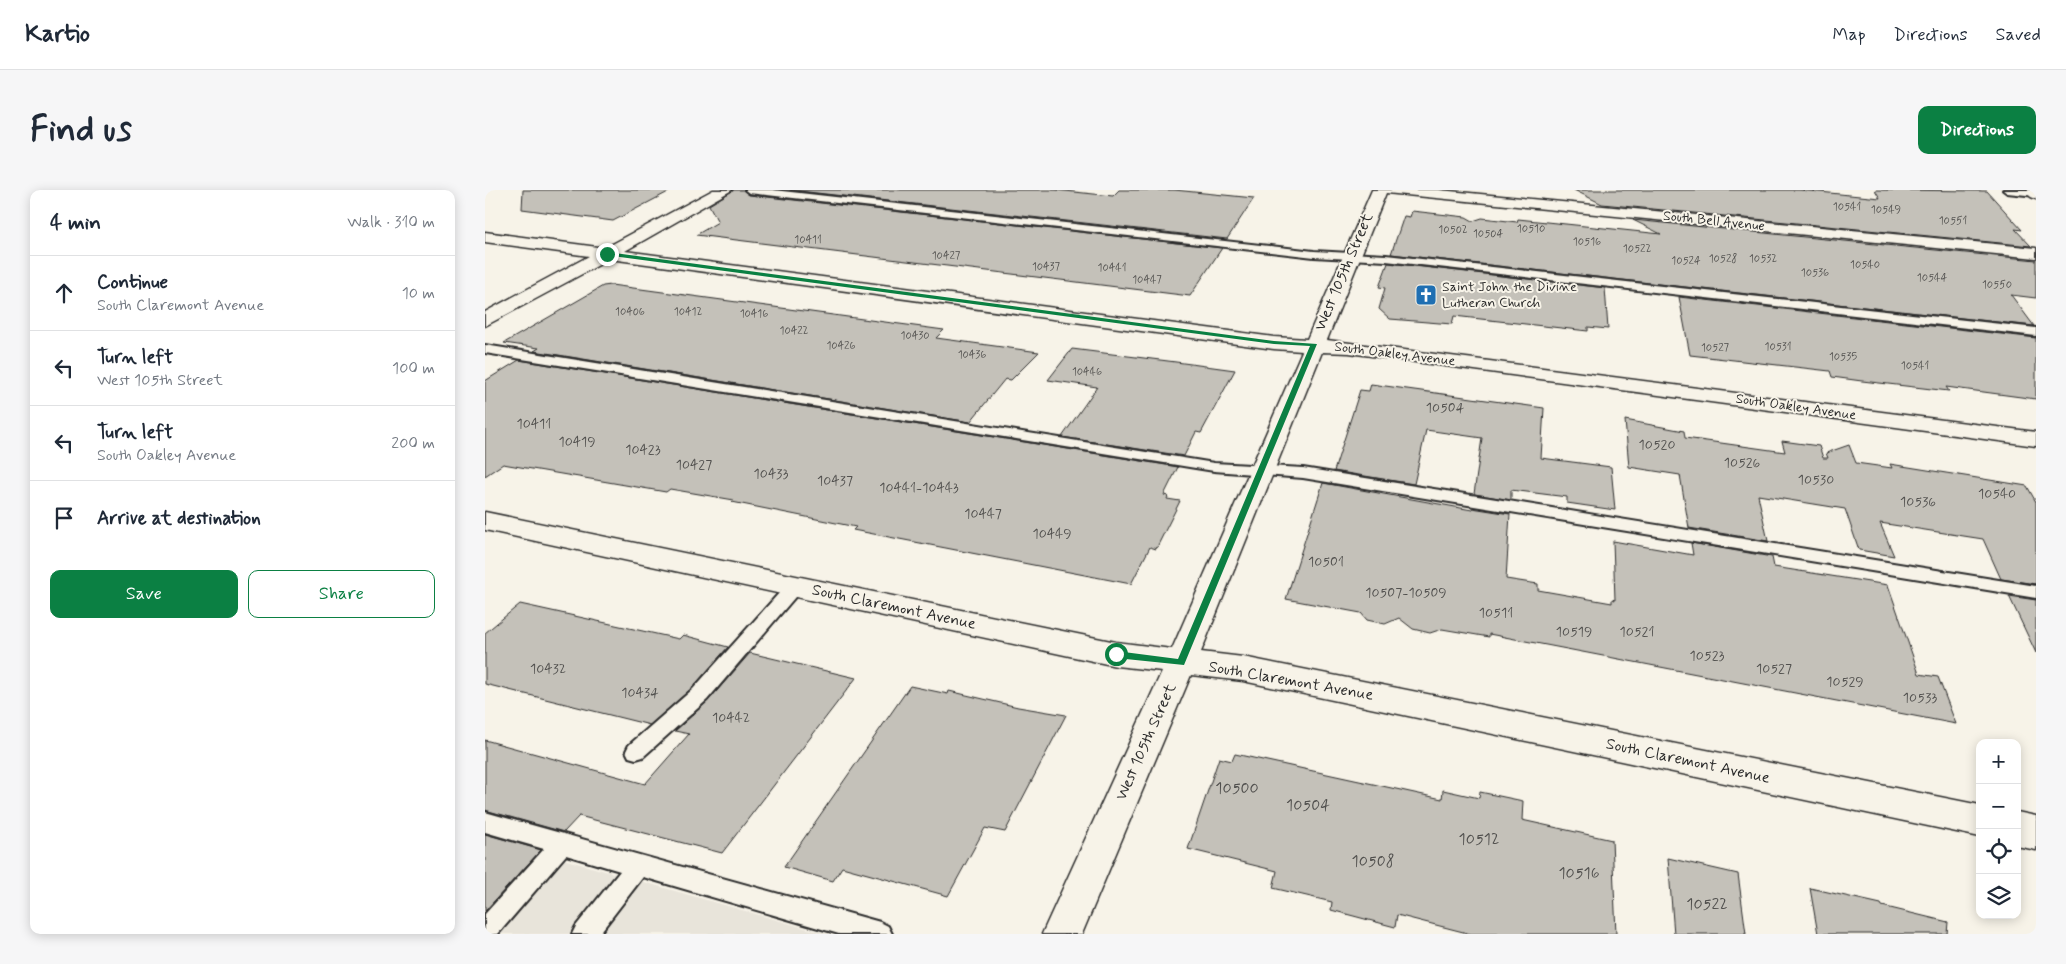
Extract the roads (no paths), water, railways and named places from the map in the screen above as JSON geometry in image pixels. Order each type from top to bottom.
[{"type":"street","points":[[485,320],[724,190]]},
{"type":"street","name":"West 105th Street","points":[[1062,934],[1181,663],[1380,190]]},
{"type":"street","name":"South Bell Avenue","points":[[1392,190],[2036,253]]},
{"type":"street","name":"South Oakley Avenue","points":[[485,237],[1274,343],[1359,348],[2036,439]]},
{"type":"street","name":"South Claremont Avenue","points":[[485,521],[1116,654],[1243,669],[1976,820]]},
{"type":"street","points":[[2021,830],[2036,833]]},
{"type":"lane","points":[[749,190],[1314,254],[1351,256],[2036,332]]},
{"type":"lane","points":[[2007,190],[2035,192]]},
{"type":"lane","points":[[485,349],[1214,466],[1303,473],[2036,592]]},
{"type":"lane","points":[[635,751],[667,728],[730,661],[795,586]]},
{"type":"lane","points":[[485,822],[880,934]]},
{"type":"lane","points":[[485,931],[561,844]]},
{"type":"lane","points":[[584,934],[638,866]]},
{"type":"place","name":"Saint John the Divine Lutheran Church","points":[[1426,295]]}]
